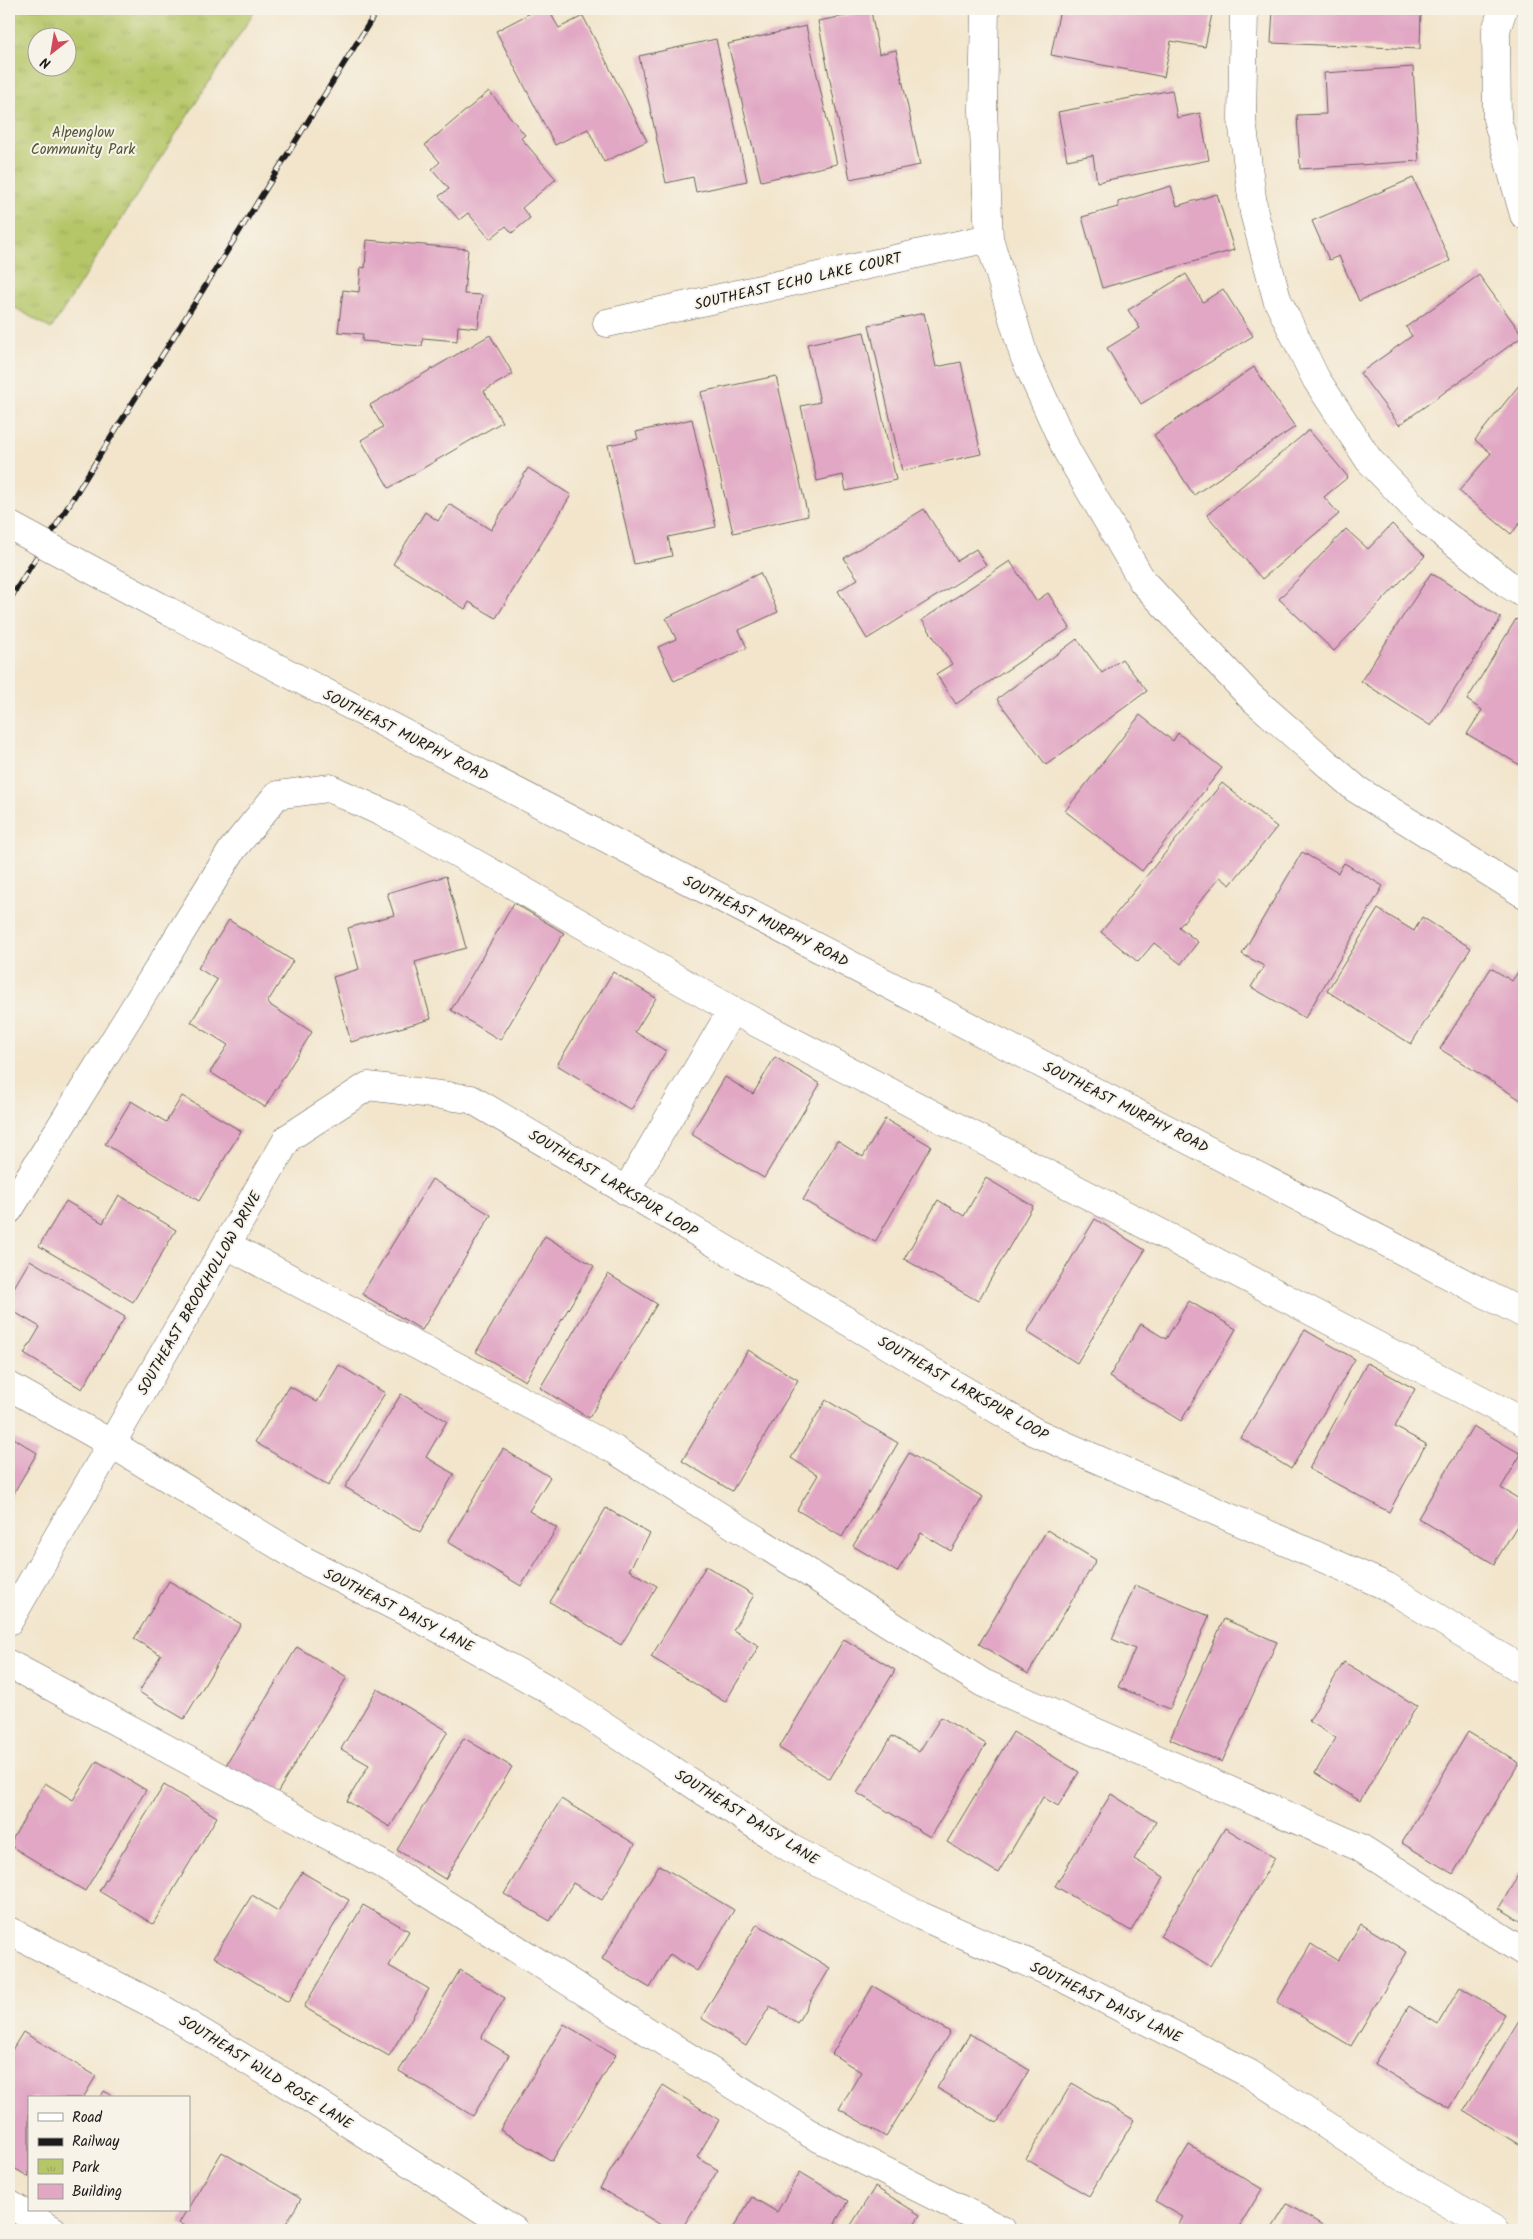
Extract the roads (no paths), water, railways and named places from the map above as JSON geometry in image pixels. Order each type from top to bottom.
[{"type":"street","points":[[986,9],[983,110],[989,238],[1024,356],[1067,451],[1143,582],[1250,696],[1356,789],[1524,894]]},
{"type":"street","points":[[1244,9],[1242,120],[1254,212],[1277,299],[1316,379],[1369,460],[1426,520],[1506,583],[1524,594]]},
{"type":"street","points":[[1502,9],[1496,30],[1497,119],[1524,215]]},
{"type":"street","name":"SOUTHEAST ECHO LAKE COURT","points":[[607,323],[989,238]]},
{"type":"street","name":"SOUTHEAST MURPHY ROAD","points":[[9,526],[168,611],[1524,1314]]},
{"type":"street","points":[[9,1210],[232,850],[277,795],[330,788],[401,821],[732,1010],[1524,1422]]},
{"type":"street","points":[[626,1191],[732,1010]]},
{"type":"street","name":"SOUTHEAST BROOKHOLLOW DRIVE","points":[[9,1621],[288,1138],[368,1086],[471,1099]]},
{"type":"street","name":"SOUTHEAST LARKSPUR LOOP","points":[[471,1099],[1035,1432],[1386,1586],[1524,1671]]},
{"type":"street","points":[[227,1245],[615,1450],[983,1683],[1359,1847],[1524,1952]]},
{"type":"street","name":"SOUTHEAST DAISY LANE","points":[[9,1386],[112,1444],[300,1559],[438,1628],[553,1692],[790,1848],[921,1916],[1065,1979],[1250,2074],[1414,2183],[1495,2230]]},
{"type":"street","points":[[9,1664],[385,1866],[809,2133],[1002,2230]]},
{"type":"street","name":"SOUTHEAST WILD ROSE LANE","points":[[9,1931],[159,2007],[300,2092],[514,2230]]},
{"type":"street","points":[[9,2204],[53,2230]]},
{"type":"railway","points":[[9,601],[378,9]]},
{"type":"park label","name":"Alpenglow Community Park","points":[[83,140]]}]
